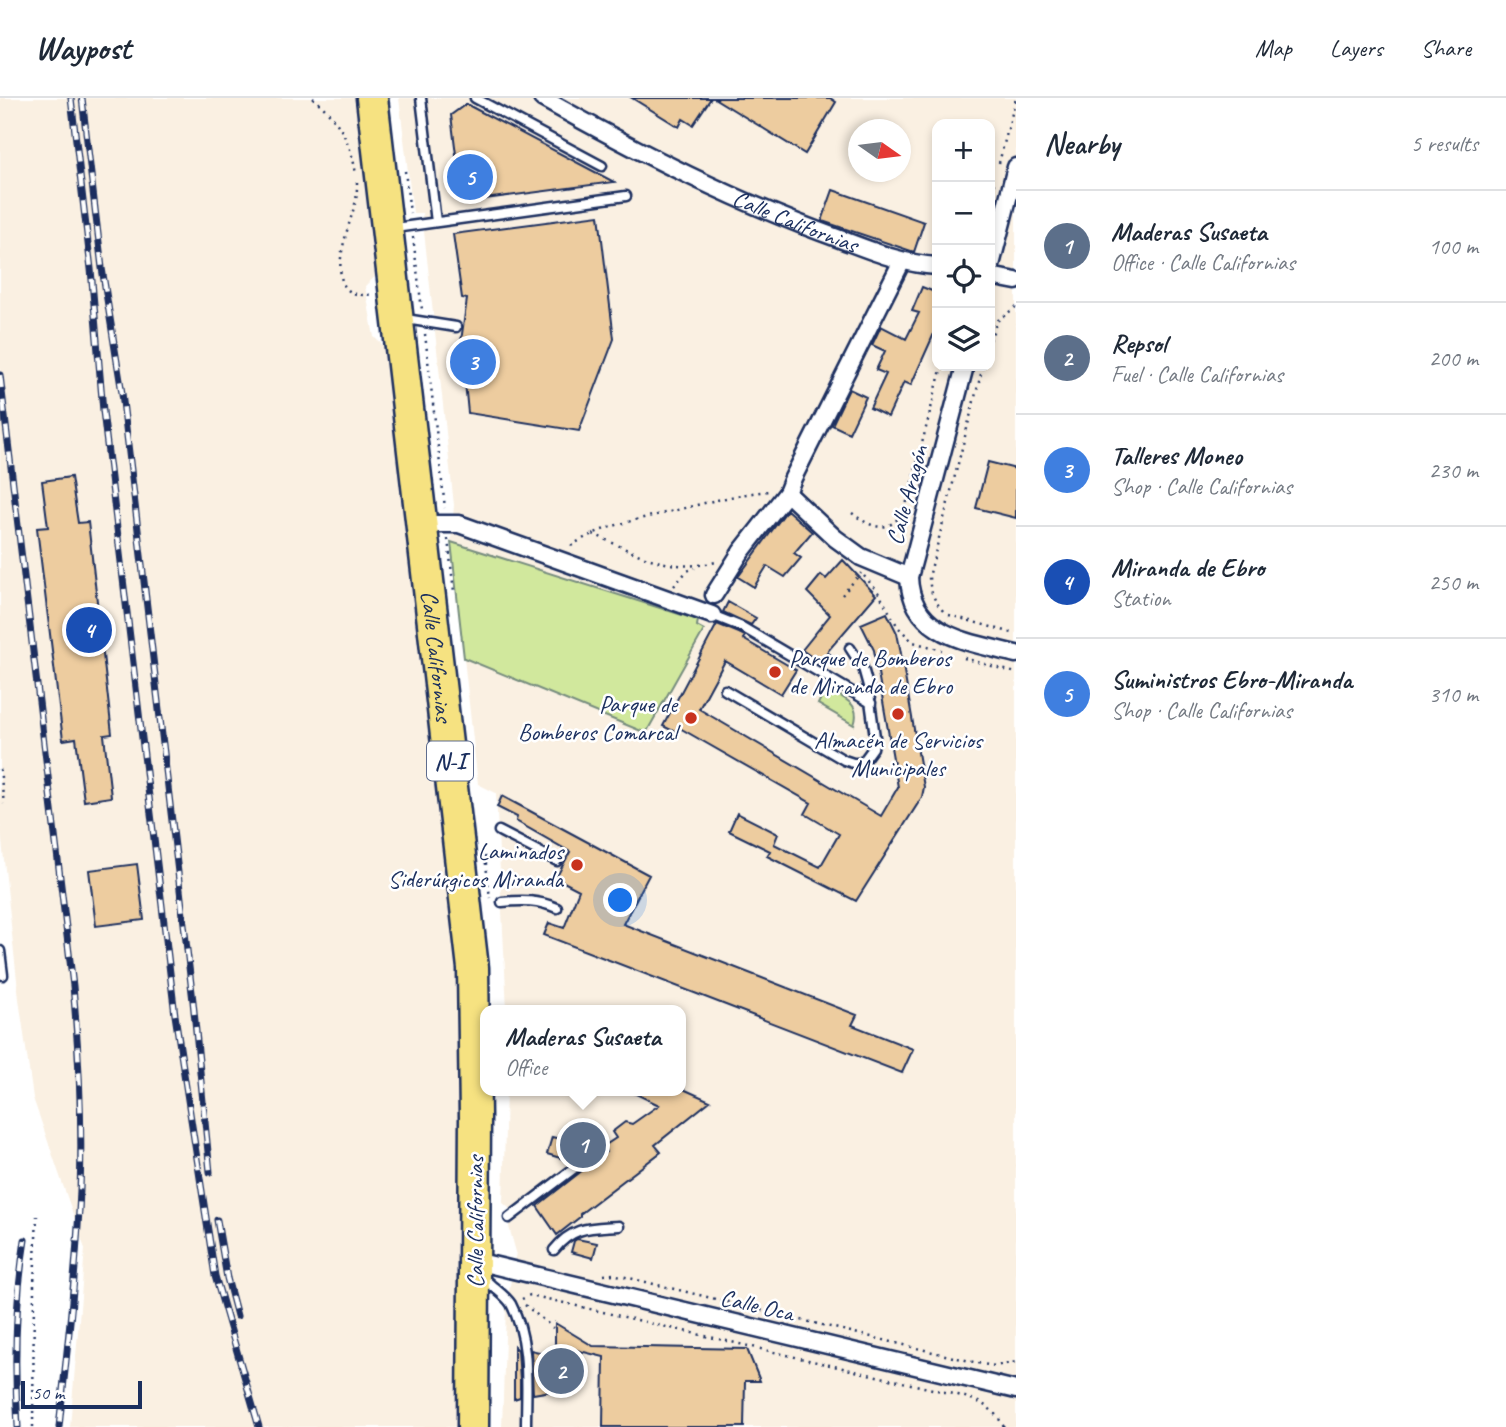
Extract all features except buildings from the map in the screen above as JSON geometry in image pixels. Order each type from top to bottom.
[{"type":"highway","name":"Calle Californias","points":[[372,98],[395,290],[435,524],[483,933],[488,1005]]},
{"type":"highway","name":"Calle Californias","points":[[385,98],[407,227],[418,321],[473,968],[474,1427]]},
{"type":"highway","name":"Calle Californias","points":[[486,1427],[489,1096]]},
{"type":"street","name":"Calle Californias","points":[[542,98],[697,180],[800,225],[913,265],[932,267]]},
{"type":"street","points":[[995,249],[1016,167]]},
{"type":"street","points":[[715,594],[741,552],[786,494],[902,261]]},
{"type":"street","points":[[995,277],[1016,281]]},
{"type":"street","name":"Calle Aragón","points":[[964,371],[909,577],[910,587],[918,611],[936,629],[956,638],[1016,654]]},
{"type":"street","points":[[786,494],[835,538],[861,557],[909,577]]},
{"type":"street","points":[[435,524],[459,524],[712,615]]},
{"type":"street","name":"Calle Oca","points":[[488,1273],[1016,1390]]},
{"type":"lane","points":[[421,98],[436,222]]},
{"type":"lane","points":[[475,98],[602,166]]},
{"type":"lane","points":[[407,227],[626,196]]},
{"type":"lane","points":[[418,321],[456,327]]},
{"type":"lane","points":[[712,615],[742,627],[871,703]]},
{"type":"lane","points":[[725,690],[853,764],[862,763],[873,748],[875,737],[863,668],[850,648]]},
{"type":"lane","points":[[499,831],[557,861]]},
{"type":"lane","points":[[502,901],[542,901],[557,908]]},
{"type":"lane","points":[[0,951],[3,975]]},
{"type":"lane","points":[[509,1219],[597,1151]]},
{"type":"lane","points":[[554,1250],[568,1234],[578,1230],[619,1226]]},
{"type":"lane","points":[[488,1273],[510,1302],[522,1331],[526,1349],[526,1427]]},
{"type":"path","points":[[313,98],[338,124],[348,141],[354,162],[356,200],[341,250],[340,273],[348,292],[356,296],[395,290]]},
{"type":"path","points":[[994,182],[1016,99]]},
{"type":"path","points":[[407,227],[418,321],[435,524]]},
{"type":"path","points":[[995,326],[1003,314],[1016,307]]},
{"type":"path","points":[[852,513],[865,523],[884,527],[891,525],[905,509],[941,371]]},
{"type":"path","points":[[982,371],[932,563],[930,590],[944,612],[956,618],[1016,634]]},
{"type":"path","points":[[550,557],[591,533],[735,495],[769,491],[786,494]]},
{"type":"path","points":[[591,533],[659,562],[675,567],[698,567]]},
{"type":"path","points":[[669,598],[678,580],[687,571],[741,552]]},
{"type":"path","points":[[853,566],[878,592],[898,627],[909,639],[947,651]]},
{"type":"path","points":[[842,595],[861,573]]},
{"type":"path","points":[[960,654],[967,660],[1016,673]]},
{"type":"path","points":[[0,769],[4,804]]},
{"type":"path","points":[[33,1427],[37,1216]]},
{"type":"path","points":[[597,1276],[613,1274],[995,1366],[1016,1362]]},
{"type":"path","points":[[553,1328],[523,1303],[523,1298],[530,1295],[958,1395],[987,1405],[1004,1427]]},
{"type":"shaded area","points":[[0,98],[358,98],[379,273],[365,286],[374,337],[388,350],[460,994],[460,1427],[70,1427],[85,1249],[33,1098],[19,999],[0,823]]},
{"type":"shaded area","points":[[399,98],[1016,98],[1016,1427],[502,1427],[506,1308],[516,1252],[509,1227],[509,1208],[503,1203],[506,1096],[686,1096],[686,1005],[507,1005],[496,793],[478,784],[451,542],[454,505],[422,213],[413,213]]},
{"type":"green space","points":[[451,542],[698,620],[697,626],[704,630],[646,733],[464,658]]},
{"type":"green space","points":[[826,688],[853,706],[856,718],[854,725],[818,704]]},
{"type":"railway","points":[[71,98],[91,269],[103,411],[175,1015],[215,1276],[259,1427]]},
{"type":"railway","points":[[82,98],[102,268],[122,393],[193,1001],[210,1172]]},
{"type":"railway","points":[[0,375],[78,1046],[80,1196],[59,1427]]},
{"type":"railway","points":[[217,1220],[237,1316]]},
{"type":"railway","points":[[18,1427],[16,1334],[25,1240]]},
{"type":"place","name":"Suministros Ebro-Miranda","points":[[470,177]]},
{"type":"place","name":"Talleres Moneo","points":[[473,362]]},
{"type":"place","name":"Miranda de Ebro","points":[[89,630]]},
{"type":"place","name":"Parque de Bomberos de Miranda de Ebro","points":[[775,672]]},
{"type":"place","name":"Almacén de Servicios Municipales","points":[[898,714]]},
{"type":"place","name":"Parque de Bomberos Comarcal","points":[[691,718]]},
{"type":"place","name":"Laminados Siderúrgicos Miranda","points":[[577,865]]},
{"type":"place","name":"Maderas Susaeta","points":[[583,1145]]},
{"type":"place","name":"Repsol","points":[[561,1371]]}]
